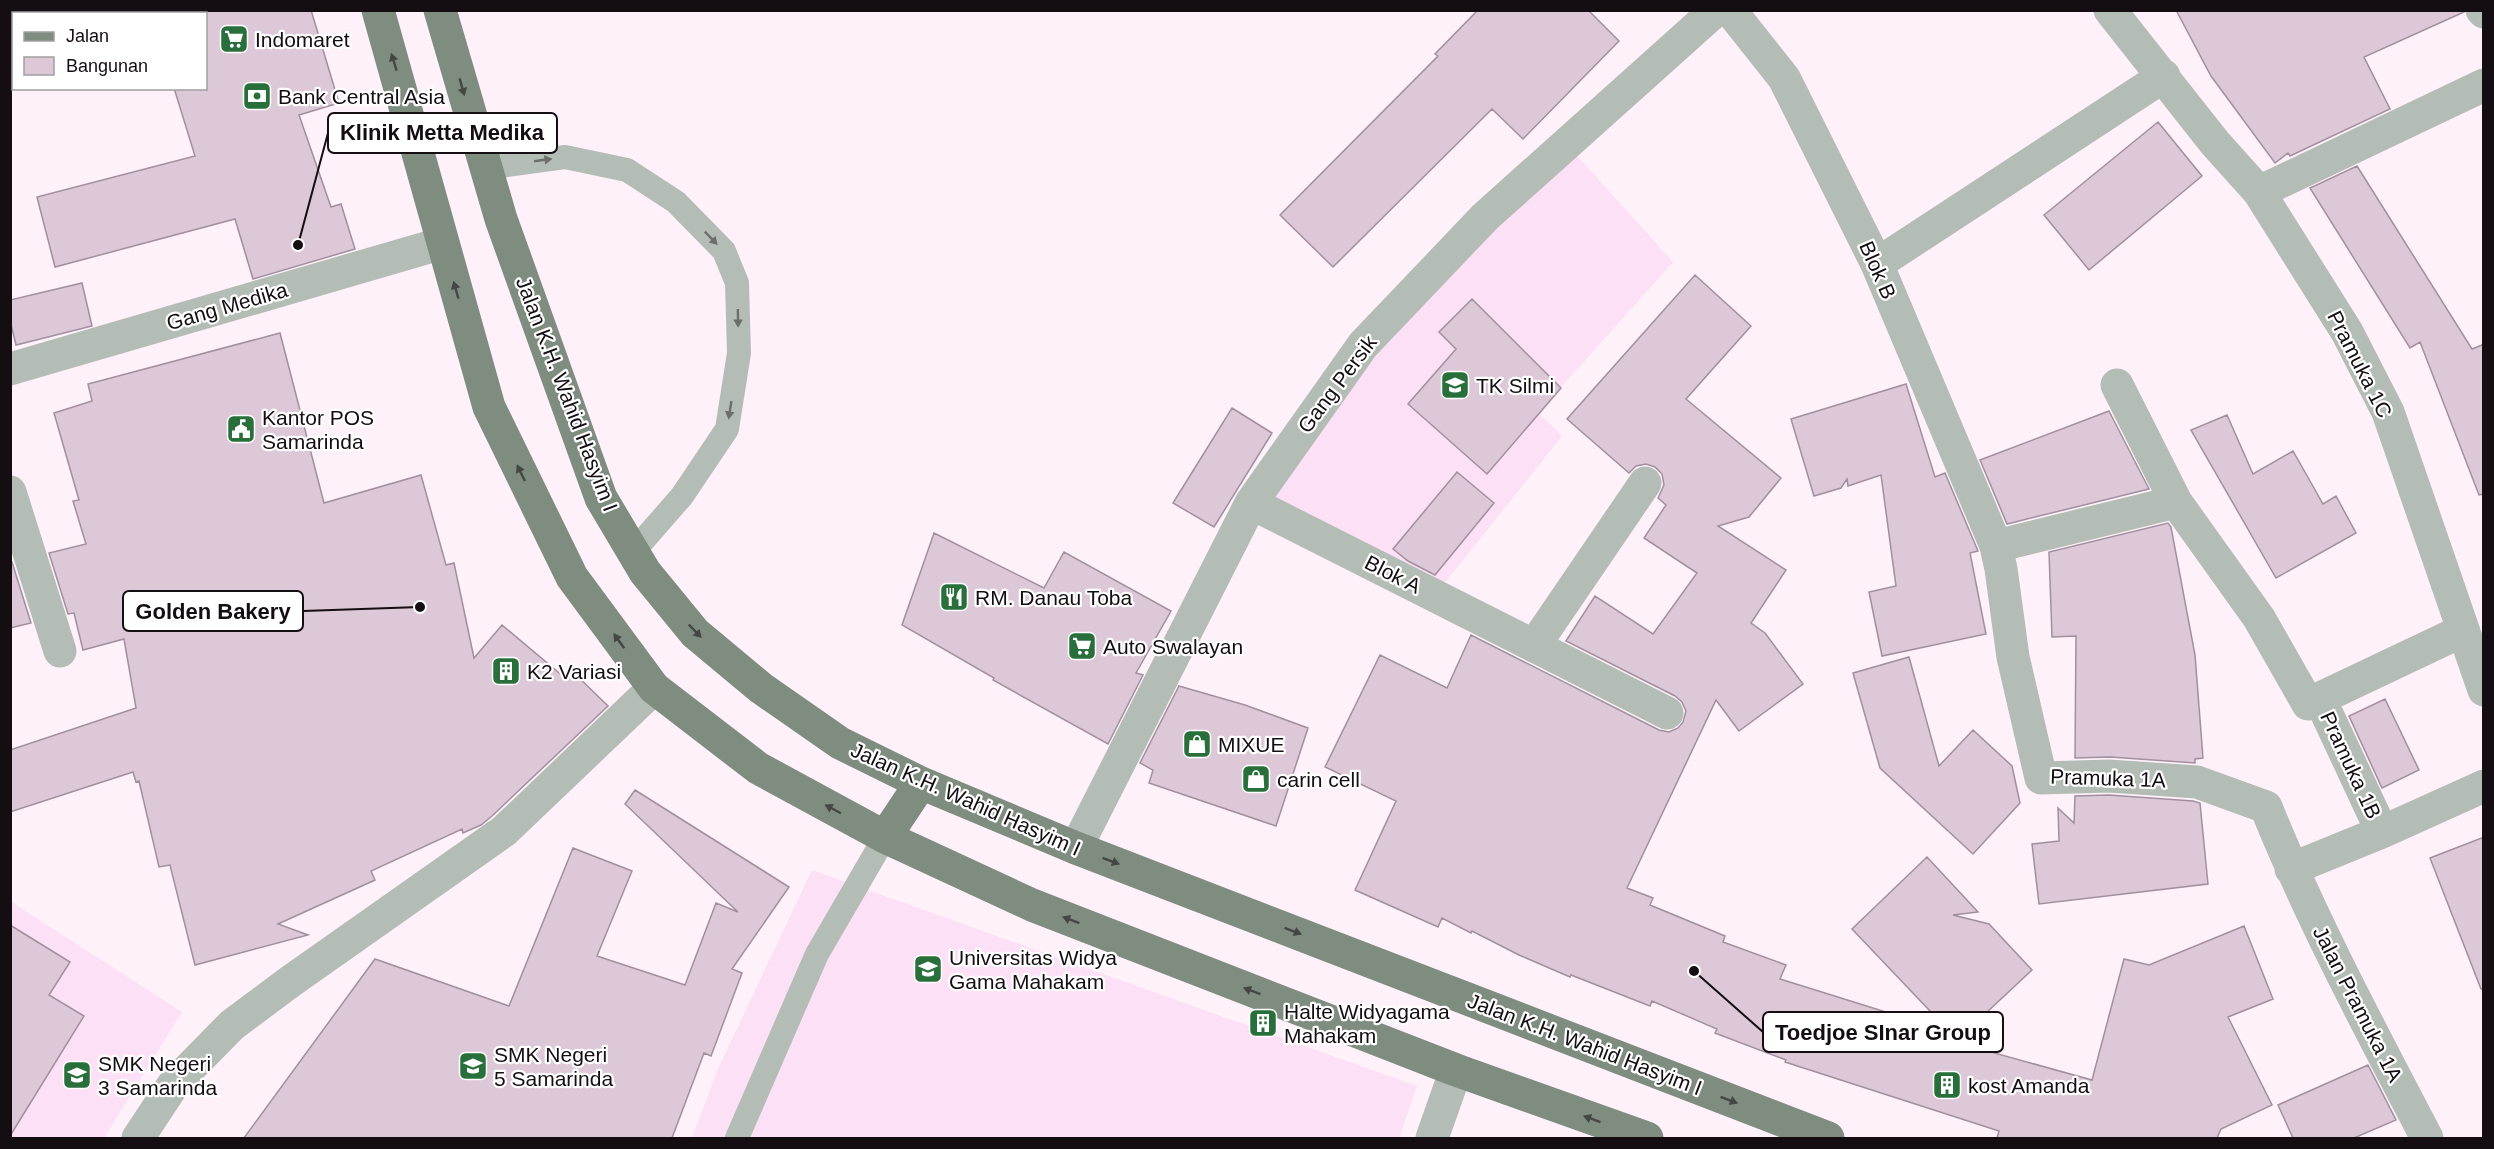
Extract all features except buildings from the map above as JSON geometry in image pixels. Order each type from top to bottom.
[{"type":"main road","points":[[378,10],[489,407],[572,577],[654,688],[758,768],[885,837],[1032,905],[1456,1070],[1647,1138]]},
{"type":"main road","name":"Jalan K.H. Wahid Hasyim I","points":[[440,10],[485,168],[601,498],[645,572],[695,633],[761,688],[840,743],[921,783],[1076,848],[1828,1138]]},
{"type":"main road","points":[[885,837],[921,783]]},
{"type":"street","name":"Gang Persik","points":[[1076,848],[1251,503],[1363,345],[1485,217],[1716,10]]},
{"type":"street","name":"Blok B","points":[[1730,10],[1784,78],[1877,264],[1996,546]]},
{"type":"street","name":"Pramuka 1C","points":[[2110,10],[2215,143],[2259,192],[2347,332],[2388,412],[2462,632],[2484,690]]},
{"type":"street","points":[[1877,264],[2033,164],[2164,76]]},
{"type":"street","points":[[2259,192],[2484,85]]},
{"type":"street","name":"Gang Medika","points":[[10,369],[443,243]]},
{"type":"street","points":[[2117,385],[2176,502],[2259,618],[2308,704],[2462,632]]},
{"type":"street","points":[[1534,646],[1645,483]]},
{"type":"street","points":[[10,492],[60,651]]},
{"type":"street","points":[[1996,546],[2176,502]]},
{"type":"street","name":"Blok A","points":[[1251,503],[1667,713]]},
{"type":"street","name":"Pramuka 1A","points":[[1996,546],[2013,657],[2041,777],[2109,776],[2197,782],[2266,807],[2291,869]]},
{"type":"street","points":[[138,1138],[173,1085],[232,1025],[504,831],[654,688]]},
{"type":"street","name":"Pramuka 1B","points":[[2320,699],[2382,832]]},
{"type":"street","points":[[2291,869],[2382,832],[2484,786]]},
{"type":"street","name":"Jalan Pramuka 1A","points":[[2291,869],[2330,952],[2427,1138]]},
{"type":"street","points":[[1432,1138],[1456,1070]]},
{"type":"lane","points":[[485,168],[565,157],[627,170],[676,202],[724,251],[738,284],[739,353],[727,429],[682,496],[633,552]]},
{"type":"lane","points":[[737,1138],[817,954],[885,837]]},
{"type":"shaded area","name":"TK Silmi","points":[[1571,149],[1673,262],[1538,413],[1562,436],[1440,589],[1265,500],[1367,357]]},
{"type":"shaded area","name":"Universitas Widya Gama Mahakam","points":[[812,870],[1417,1086],[1399,1138],[692,1138],[718,1069]]},
{"type":"shaded area","name":"SMK Negeri 3 Samarinda","points":[[10,901],[182,1012],[104,1138],[11,1138]]},
{"type":"place","name":"Indomaret","points":[[234,39]]},
{"type":"place","name":"Bank Central Asia","points":[[257,96]]},
{"type":"place","name":"Klinik Metta Medika","points":[[298,245]]},
{"type":"place","name":"TK Silmi","points":[[1455,385]]},
{"type":"place","name":"Kantor POS Samarinda","points":[[241,429]]},
{"type":"place","name":"RM. Danau Toba","points":[[954,597]]},
{"type":"place","name":"Golden Bakery","points":[[420,607]]},
{"type":"place","name":"Auto Swalayan","points":[[1082,646]]},
{"type":"place","name":"K2 Variasi","points":[[506,671]]},
{"type":"place","name":"MIXUE","points":[[1197,744]]},
{"type":"place","name":"carin cell","points":[[1256,779]]},
{"type":"place","name":"Universitas Widya Gama Mahakam","points":[[928,969]]},
{"type":"place","name":"Toedjoe SInar Group","points":[[1694,971]]},
{"type":"place","name":"Halte Widyagama Mahakam","points":[[1263,1023]]},
{"type":"place","name":"SMK Negeri 5 Samarinda","points":[[473,1066]]},
{"type":"place","name":"SMK Negeri 3 Samarinda","points":[[77,1075]]},
{"type":"place","name":"kost Amanda","points":[[1947,1085]]}]
